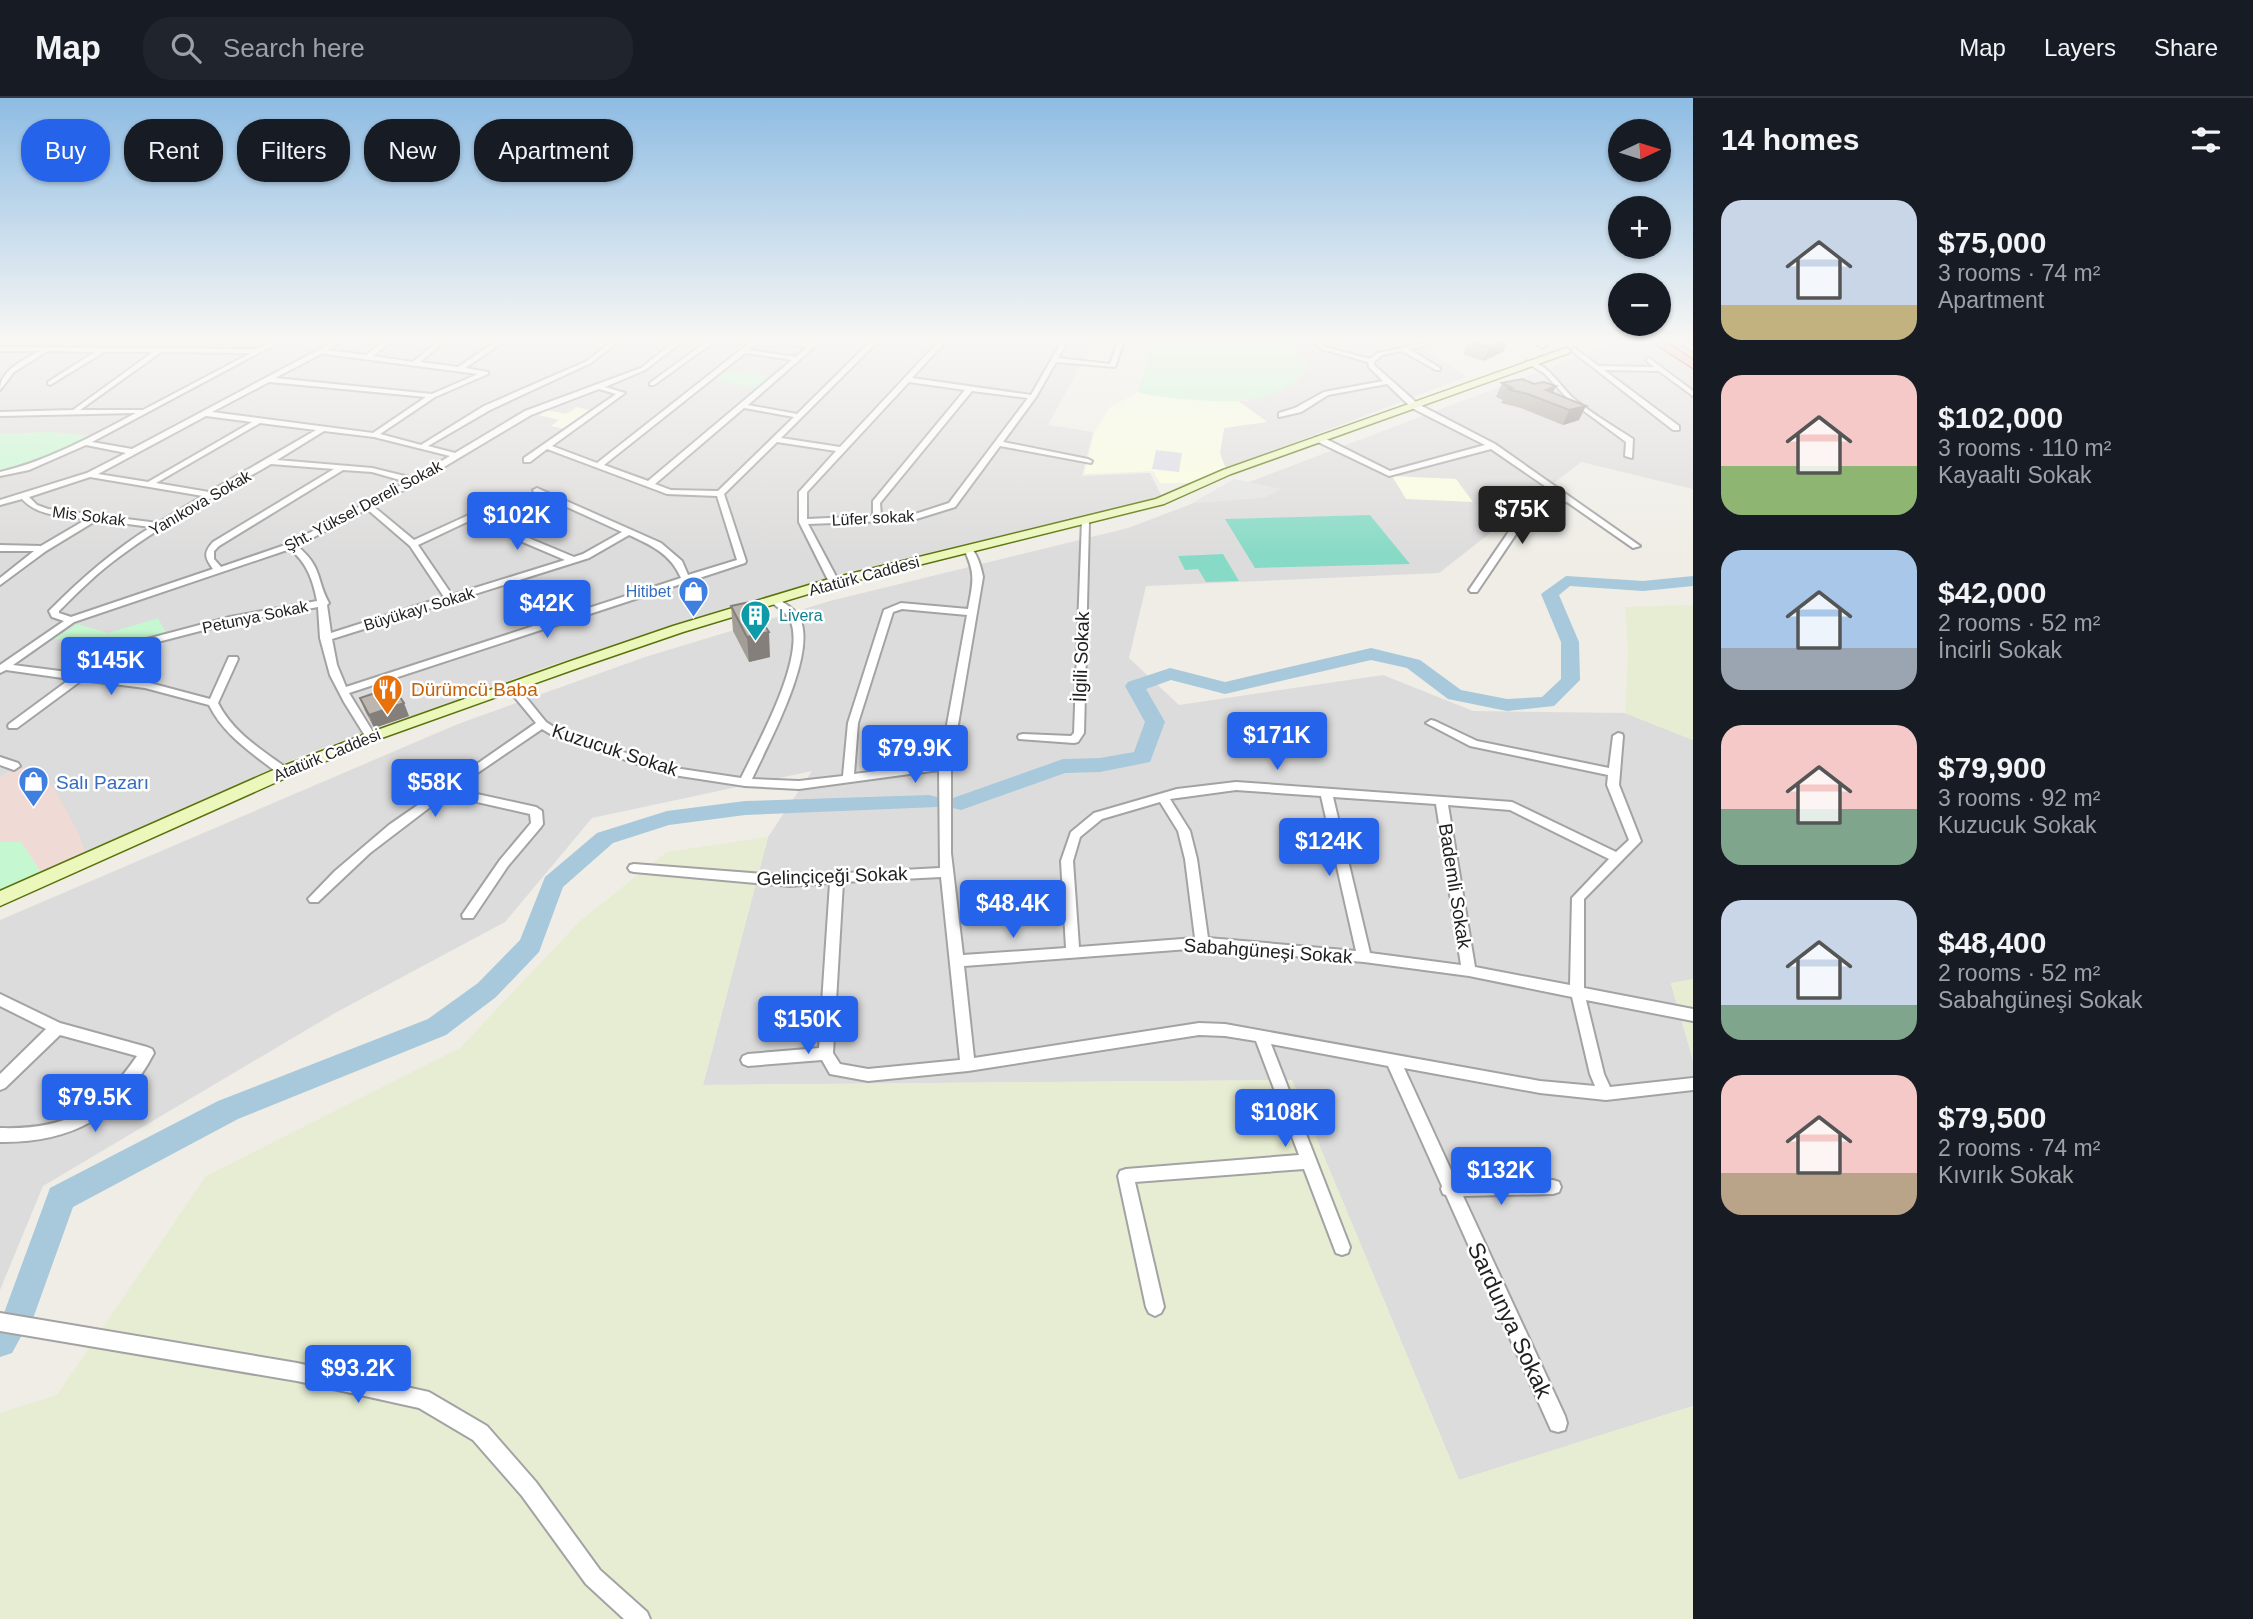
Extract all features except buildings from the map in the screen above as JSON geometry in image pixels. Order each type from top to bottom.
[{"type":"main road","name":"Atatürk Caddesi","points":[[0,899],[284,772],[371,737],[678,629],[834,582],[1160,502],[1227,472],[1398,412]]},
{"type":"street","points":[[0,414],[38,412]]},
{"type":"street","points":[[0,474],[26,468],[85,443],[138,412]]},
{"type":"street","points":[[0,503],[90,475],[212,412]]},
{"type":"street","points":[[374,435],[409,412]]},
{"type":"street","points":[[422,447],[480,412]]},
{"type":"street","name":"Şht. Yüksel Dereli Sokak","points":[[2,668],[72,620],[291,546],[414,481],[531,412]]},
{"type":"street","points":[[527,460],[596,412]]},
{"type":"street","points":[[599,465],[666,412]]},
{"type":"street","points":[[650,484],[737,412]]},
{"type":"street","points":[[777,412],[799,416]]},
{"type":"street","points":[[548,447],[670,492],[720,494],[803,412]]},
{"type":"street","points":[[834,582],[803,522],[803,492],[879,412]]},
{"type":"street","points":[[877,519],[876,503],[950,412]]},
{"type":"street","name":"Lüfer sokak","points":[[803,522],[914,517],[952,505],[1022,412]]},
{"type":"street","points":[[1282,415],[1292,412]]},
{"type":"street","points":[[1427,412],[1492,446],[1636,546]]},
{"type":"street","points":[[1589,412],[1630,441],[1629,456]]},
{"type":"street","points":[[1656,412],[1676,428]]},
{"type":"street","points":[[208,414],[374,435],[457,456]]},
{"type":"street","points":[[151,483],[261,420]]},
{"type":"street","name":"Yanıkova Sokak","points":[[72,620],[55,615],[54,611],[66,597],[158,525],[273,462],[324,428]]},
{"type":"street","points":[[775,439],[842,450]]},
{"type":"street","points":[[1319,439],[1389,474],[1492,446]]},
{"type":"street","points":[[85,443],[134,452]]},
{"type":"street","points":[[999,443],[1088,461]]},
{"type":"street","points":[[273,462],[372,470],[414,481]]},
{"type":"street","points":[[218,569],[210,559],[210,551],[216,544],[340,468]]},
{"type":"street","points":[[90,475],[212,495]]},
{"type":"street","points":[[537,490],[658,545],[673,557],[685,578]]},
{"type":"street","points":[[343,691],[742,561],[720,494]]},
{"type":"street","name":"Mis Sokak","points":[[25,497],[34,507],[47,511],[158,525]]},
{"type":"street","points":[[1474,590],[1532,504],[1567,499]]},
{"type":"street","points":[[368,506],[413,544],[450,599]]},
{"type":"street","points":[[0,582],[43,549],[96,517]]},
{"type":"street","points":[[413,544],[471,517],[574,560]]},
{"type":"street","name":"İlgili Sokak","points":[[1023,737],[1074,740],[1079,733],[1085,522]]},
{"type":"street","name":"Büyükayı Sokak","points":[[325,638],[574,560],[628,532]]},
{"type":"street","points":[[291,546],[303,553],[324,603],[325,638],[332,668],[371,737]]},
{"type":"street","points":[[0,548],[43,549]]},
{"type":"street","points":[[968,549],[978,577],[945,765],[947,872],[968,1065]]},
{"type":"street","points":[[745,782],[793,672],[799,635],[795,620],[775,601]]},
{"type":"street","name":"Petunya Sokak","points":[[146,642],[230,620],[324,603]]},
{"type":"street","points":[[848,778],[853,723],[889,610],[901,606],[970,612]]},
{"type":"street","points":[[233,659],[212,703],[217,714],[251,747],[284,772]]},
{"type":"street","points":[[2,668],[146,685],[212,703]]},
{"type":"street","points":[[13,726],[79,677]]},
{"type":"street","name":"Kuzucuk Sokak","points":[[512,687],[542,724],[556,733],[667,770],[745,782],[799,785],[945,765]]},
{"type":"street","points":[[1431,723],[1474,744],[1613,772]]},
{"type":"street","points":[[314,900],[336,876],[445,791],[542,724]]},
{"type":"street","points":[[1606,1094],[1597,1073],[1577,990],[1578,898],[1615,857],[1635,841],[1613,785],[1618,736]]},
{"type":"street","points":[[0,761],[14,766]]},
{"type":"street","points":[[1073,953],[1067,861],[1076,835],[1098,816],[1163,797],[1236,786],[1512,806],[1615,857]]},
{"type":"street","points":[[445,791],[512,803],[536,811],[537,824],[504,863],[468,915]]},
{"type":"street","points":[[1326,791],[1364,957]]},
{"type":"street","points":[[1163,797],[1184,831],[1191,859],[1202,943]]},
{"type":"street","name":"Bademli Sokak","points":[[1441,801],[1469,971]]},
{"type":"street","name":"Gelinçiçeği Sokak","points":[[634,868],[763,880],[947,872]]},
{"type":"street","points":[[837,878],[826,1054],[835,1070],[868,1075],[968,1065],[1199,1029],[1261,1037],[1394,1063],[1540,1087],[1606,1094],[1693,1084]]},
{"type":"street","name":"Sabahgüneşi Sokak","points":[[956,961],[1202,943],[1364,957],[1469,971],[1577,990],[1693,1015]]},
{"type":"street","points":[[0,1000],[57,1028],[147,1053],[128,1083],[87,1118],[51,1134],[0,1135]]},
{"type":"street","points":[[0,1084],[57,1028]]},
{"type":"street","points":[[1261,1037],[1342,1247]]},
{"type":"street","points":[[748,1060],[826,1054]]},
{"type":"street","name":"Sardunya Sokak","points":[[1394,1063],[1449,1189],[1558,1423]]},
{"type":"street","points":[[1155,1307],[1126,1177],[1309,1161]]},
{"type":"street","points":[[1449,1189],[1553,1187]]},
{"type":"street","points":[[0,1322],[297,1372],[422,1399],[480,1433],[529,1489],[593,1577],[640,1619]]},
{"type":"shaded area","points":[[0,412],[1055,412],[1048,425],[1093,432],[1082,476],[1150,473],[1162,497],[845,573],[555,664],[301,756],[86,856],[77,830],[18,765],[0,778]]},
{"type":"shaded area","points":[[544,412],[597,412],[569,430],[551,426],[559,420],[539,415]]},
{"type":"shaded area","points":[[1107,412],[1253,412],[1267,422],[1224,428],[1220,453],[1227,472],[1205,483],[1160,483],[1153,471],[1084,474],[1094,434]]},
{"type":"shaded area","points":[[1253,412],[1374,412],[1225,469],[1220,453],[1224,428],[1266,421]]},
{"type":"shaded area","points":[[1433,412],[1693,412],[1693,489],[1581,462],[1439,573],[1146,586],[1129,658],[1179,705],[1383,675],[1473,711],[1625,713],[1693,740],[1693,979],[1671,984],[1693,1060],[1693,1406],[1459,1480],[1292,1080],[703,1085],[768,837],[812,771],[592,818],[505,922],[335,1013],[43,1186],[0,1290],[0,920],[458,724],[645,657],[830,601],[1128,528]]},
{"type":"shaded area","points":[[1156,450],[1182,453],[1179,472],[1152,469]]},
{"type":"shaded area","points":[[1392,476],[1456,479],[1473,502],[1406,499]]},
{"type":"shaded area","points":[[1234,479],[1282,489],[1264,498],[1192,503]]},
{"type":"shaded area","points":[[1693,605],[1693,740],[1625,713],[1628,651],[1625,607]]},
{"type":"shaded area","name":"Salı Pazarı","points":[[18,765],[54,788],[77,830],[86,856],[42,874],[21,842],[0,842],[0,778]]},
{"type":"shaded area","points":[[768,837],[703,1085],[1292,1080],[1459,1480],[1693,1406],[1693,1619],[0,1619],[0,1413],[57,1395],[206,1176],[460,1048],[581,920],[667,852]]},
{"type":"shaded area","points":[[1693,979],[1693,1060],[1671,983]]},
{"type":"green space","points":[[50,432],[93,436],[41,460],[0,473],[0,434]]},
{"type":"green space","points":[[1370,515],[1410,564],[1255,568],[1225,519]]},
{"type":"green space","points":[[1223,554],[1239,581],[1206,582],[1198,569],[1185,570],[1178,556]]},
{"type":"green space","points":[[158,618],[166,633],[136,644],[54,639],[77,624],[108,633]]},
{"type":"green space","points":[[0,842],[21,842],[42,874],[0,896]]},
{"type":"waterway","points":[[961,803],[1063,766],[1100,765],[1143,757],[1155,722],[1135,686],[1170,674],[1225,688],[1371,654],[1413,664],[1455,695],[1507,705],[1547,702],[1571,680],[1570,642],[1550,594],[1566,581],[1643,586],[1693,581]]},
{"type":"waterway","points":[[20,1313],[61,1198],[228,1110],[437,1027],[487,990],[530,945],[553,883],[605,838],[667,818],[745,808],[929,802]]},
{"type":"waterway","points":[[0,1341],[7,1333]]},
{"type":"place","name":"Hitibet","points":[[694,618]]},
{"type":"place","name":"Livera","points":[[756,642]]},
{"type":"place","name":"Dürümcü Baba","points":[[388,716]]},
{"type":"place","name":"Salı Pazarı","points":[[33,809]]}]
